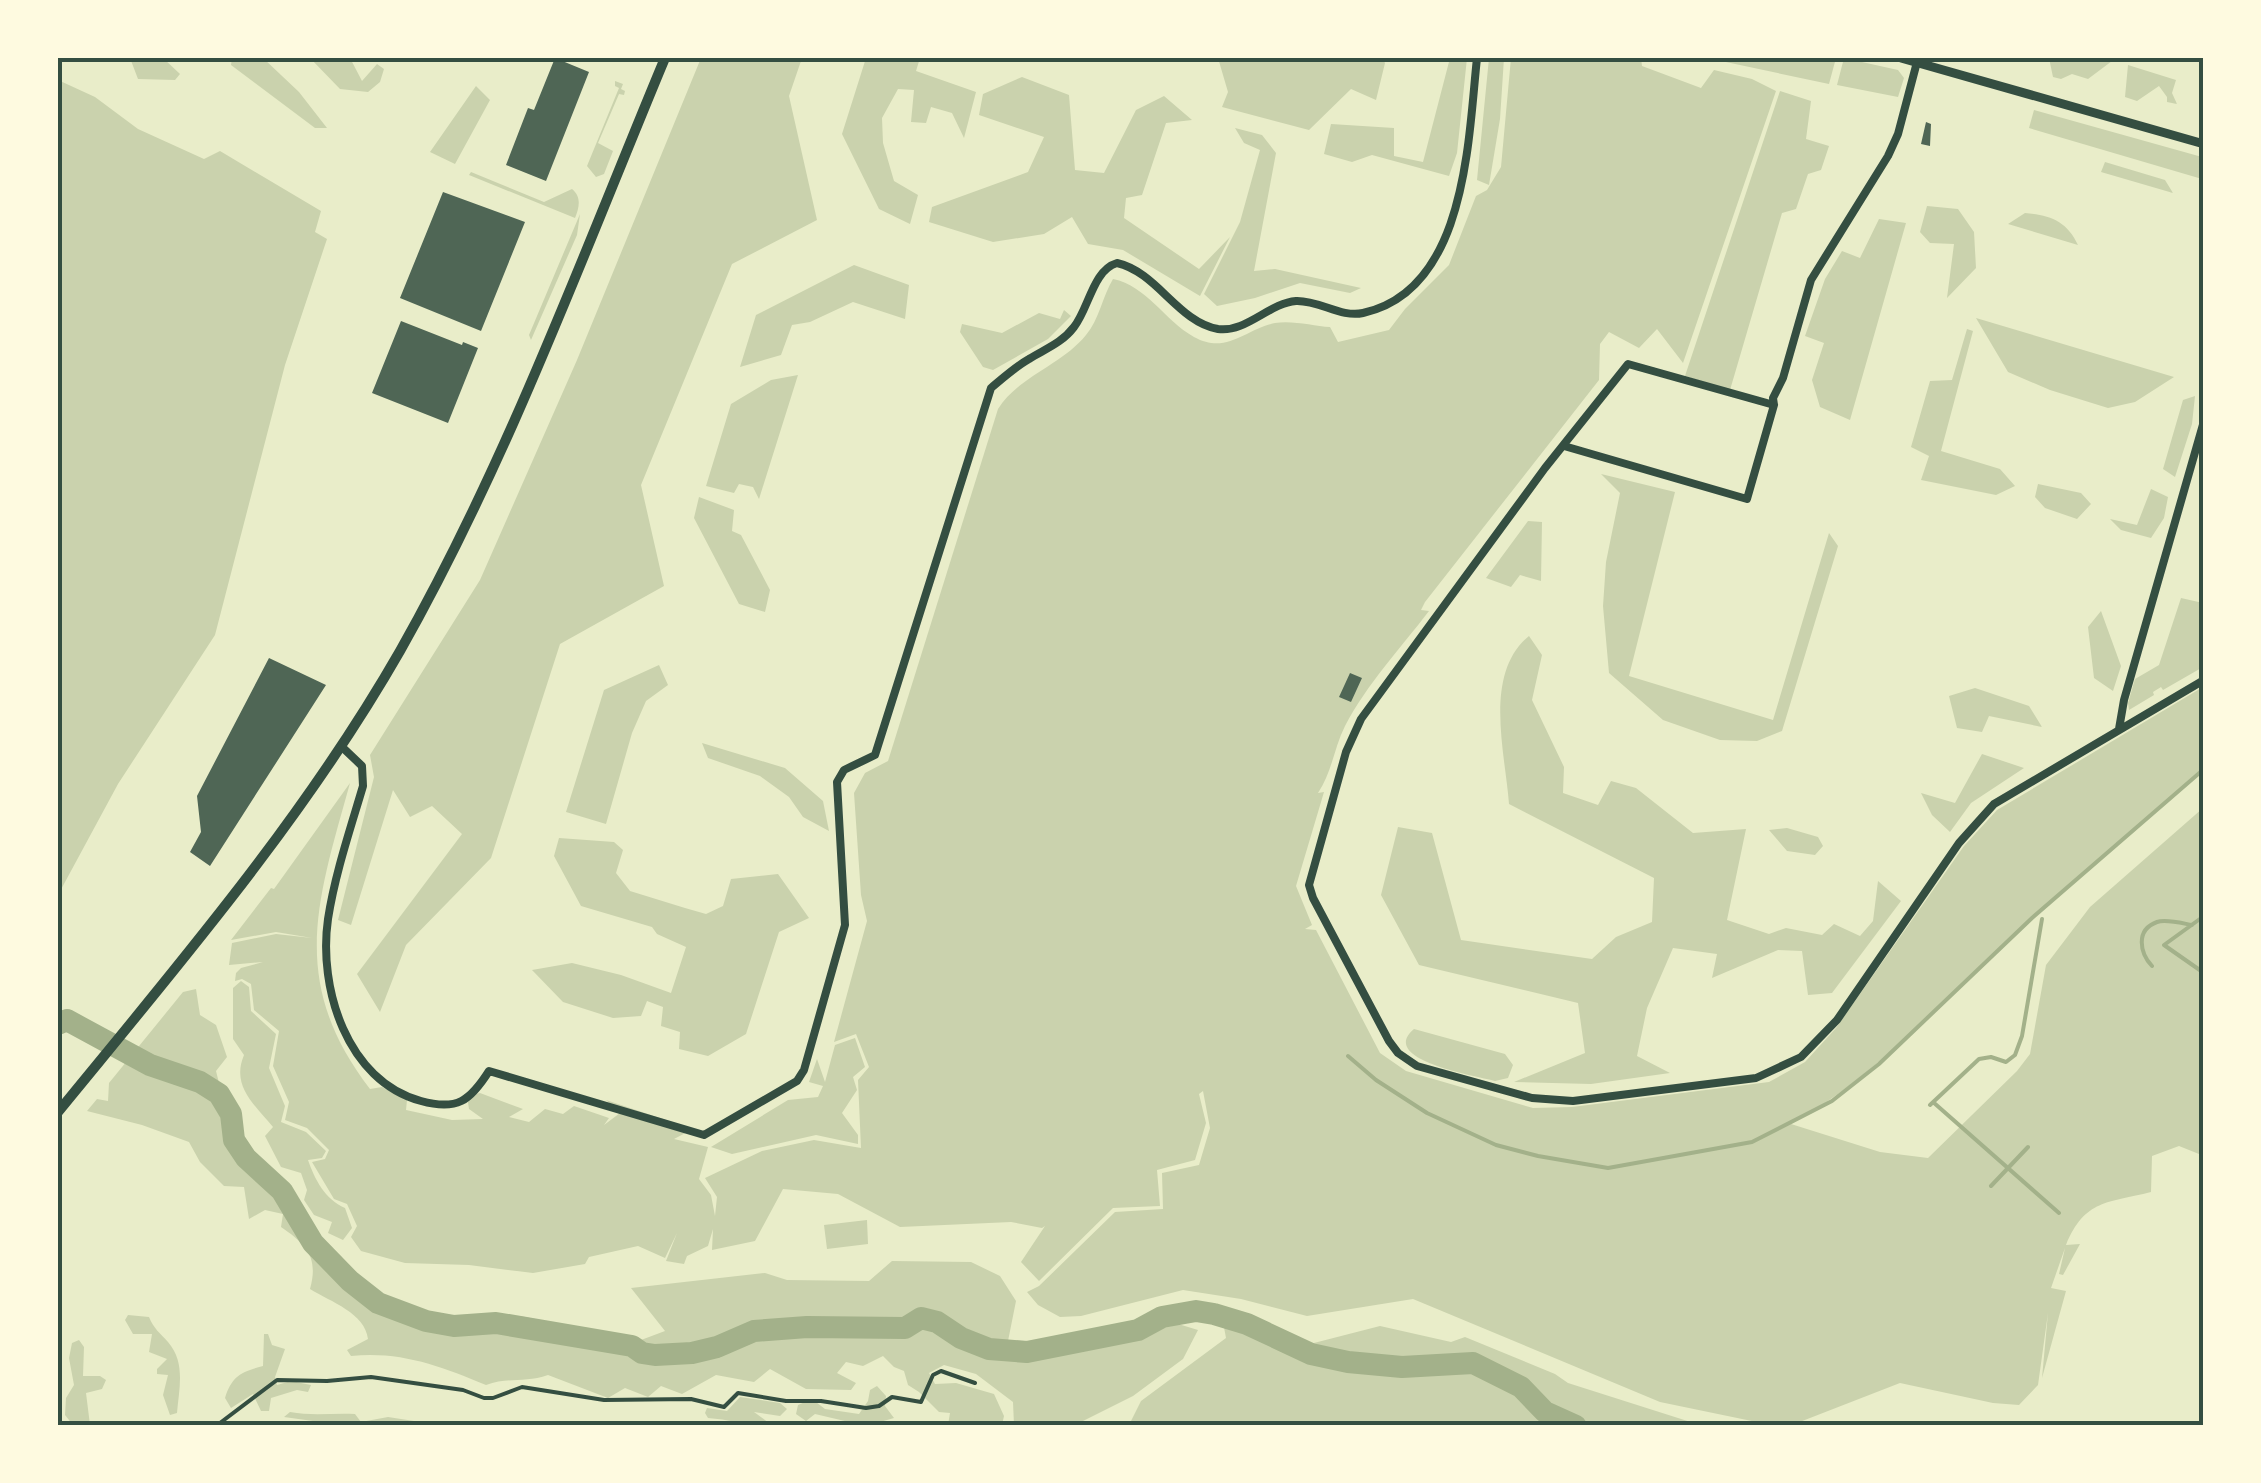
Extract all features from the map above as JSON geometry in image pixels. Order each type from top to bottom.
[{"type":"main road","points":[[58,1112],[260,861],[341,746],[399,652],[460,538],[502,446],[665,58]]},
{"type":"street","points":[[341,746],[363,771],[363,786],[328,922],[329,975],[352,1046],[374,1077],[402,1096],[433,1104],[460,1102],[474,1095],[489,1071],[704,1135],[802,1077],[845,924],[836,782],[844,770],[875,755],[991,388],[1072,331],[1086,310],[1101,272],[1117,263],[1138,272],[1195,319],[1219,329],[1246,323],[1284,303],[1309,302],[1353,314],[1399,296],[1425,273],[1446,239],[1464,170],[1476,58]]},
{"type":"street","points":[[1564,446],[1747,499],[1774,405],[1772,398],[1783,378],[1812,280],[1888,156],[1907,102],[1910,59],[2204,144]]},
{"type":"street","points":[[1774,405],[1628,364],[1361,718],[1346,752],[1309,885],[1312,898],[1389,1042],[1407,1060],[1516,1094],[1557,1100],[1770,1074],[1801,1057],[1837,1020],[1974,823],[2012,792],[2204,680]]},
{"type":"street","points":[[2119,729],[2204,420]]},
{"type":"lane","points":[[216,1426],[277,1380],[288,1378],[327,1381],[371,1376],[463,1390],[484,1398],[522,1387],[604,1400],[691,1399],[724,1407],[738,1393],[866,1408],[892,1398],[921,1402],[934,1375],[941,1371],[975,1383]]},
{"type":"green space","points":[[130,58],[163,58],[180,74],[175,80],[138,79]]},
{"type":"green space","points":[[232,58],[263,58],[299,92],[327,128],[315,128],[231,65]]},
{"type":"green space","points":[[310,58],[350,58],[362,81],[377,64],[384,69],[380,82],[368,92],[340,89]]},
{"type":"green space","points":[[701,58],[802,58],[789,96],[817,220],[732,264],[641,485],[664,586],[560,644],[491,858],[406,945],[380,1012],[357,974],[462,834],[432,806],[410,817],[393,790],[351,925],[338,920],[374,777],[370,755],[480,580],[577,360]]},
{"type":"green space","points":[[866,58],[920,58],[916,71],[976,92],[964,138],[952,113],[931,107],[926,123],[911,122],[914,90],[898,89],[882,118],[883,143],[894,181],[918,195],[910,224],[879,209],[842,134]]},
{"type":"green space","points":[[1218,58],[1382,58],[1385,63],[1376,100],[1351,89],[1309,130],[1222,107],[1228,92]]},
{"type":"green space","points":[[1450,58],[1467,58],[1457,153],[1449,176],[1372,155],[1352,162],[1324,154],[1331,124],[1394,128],[1394,156],[1423,162]]},
{"type":"green space","points":[[1489,58],[1504,58],[1500,119],[1489,185],[1477,180]]},
{"type":"green space","points":[[1511,58],[1641,58],[1642,66],[1701,88],[1714,70],[1752,79],[1776,91],[1683,363],[1657,329],[1639,348],[1609,332],[1600,344],[1599,380],[1425,602],[1421,610],[1429,611],[1374,681],[1345,726],[1318,793],[1324,792],[1296,886],[1312,925],[1305,929],[1316,930],[1380,1053],[1406,1071],[1533,1108],[1572,1107],[1769,1082],[1805,1062],[1836,1028],[1964,846],[1997,810],[2203,687],[2203,769],[2036,915],[1880,1061],[1791,1124],[1880,1152],[1928,1158],[2030,1054],[2046,965],[2090,907],[2203,808],[2203,1167],[2199,1154],[2179,1146],[2152,1156],[2151,1192],[2110,1201],[2081,1219],[2066,1245],[2080,1244],[2063,1275],[2059,1274],[2065,1248],[2051,1288],[2066,1291],[2042,1378],[2048,1313],[2038,1385],[2019,1405],[1900,1383],[1792,1425],[1771,1425],[1660,1402],[1413,1299],[1307,1316],[1241,1299],[1183,1290],[1081,1316],[1060,1317],[1038,1305],[1027,1292],[1039,1286],[1115,1212],[1163,1209],[1162,1173],[1199,1165],[1210,1128],[1203,1091],[1199,1094],[1206,1123],[1195,1160],[1157,1170],[1160,1206],[1113,1208],[1039,1281],[1021,1262],[1045,1226],[1011,1222],[900,1227],[838,1194],[783,1189],[755,1241],[712,1250],[713,1229],[708,1246],[687,1256],[684,1264],[666,1261],[677,1233],[665,1258],[638,1246],[589,1257],[585,1264],[533,1273],[405,1263],[361,1251],[351,1237],[357,1226],[347,1204],[334,1199],[312,1162],[325,1159],[329,1150],[307,1128],[285,1120],[289,1102],[273,1066],[279,1031],[254,1010],[251,984],[242,979],[235,981],[241,968],[263,962],[229,965],[232,943],[276,934],[312,938],[276,932],[231,940],[274,889],[350,783],[320,904],[319,977],[328,1013],[344,1050],[370,1089],[382,1087],[407,1100],[406,1110],[452,1120],[483,1119],[469,1109],[467,1096],[480,1093],[523,1109],[509,1117],[529,1122],[545,1109],[563,1114],[574,1106],[609,1118],[604,1125],[620,1113],[606,1100],[693,1129],[674,1139],[708,1147],[699,1179],[711,1195],[715,1216],[717,1197],[705,1178],[762,1151],[814,1140],[861,1148],[858,1080],[869,1067],[856,1034],[834,1042],[867,921],[861,895],[854,793],[865,773],[888,761],[998,409],[1017,388],[1065,355],[1086,335],[1113,279],[1136,289],[1183,330],[1206,342],[1226,342],[1282,322],[1330,327],[1338,342],[1389,330],[1449,265],[1476,196],[1487,190],[1501,167]]},
{"type":"green space","points":[[1707,58],[1836,58],[1829,84]]},
{"type":"green space","points":[[1844,58],[1898,70],[1904,78],[1898,97],[1837,85]]},
{"type":"green space","points":[[2049,58],[2116,58],[2088,79],[2072,74],[2061,79],[2053,77]]},
{"type":"green space","points":[[2128,65],[2176,80],[2172,93],[2177,104],[2167,102],[2159,86],[2137,101],[2125,97]]},
{"type":"green space","points":[[1022,77],[1069,95],[1075,170],[1104,173],[1136,110],[1164,96],[1192,120],[1166,123],[1142,195],[1126,198],[1124,218],[1199,269],[1230,237],[1200,296],[1123,250],[1088,244],[1072,217],[1044,234],[993,242],[929,222],[932,207],[1028,172],[1044,137],[979,115],[983,94]]},
{"type":"green space","points":[[58,80],[95,97],[138,129],[204,159],[220,151],[321,211],[315,232],[327,239],[285,365],[215,635],[118,784],[58,895]]},
{"type":"green space","points":[[615,81],[623,84],[621,89],[625,91],[624,95],[619,94],[598,143],[613,151],[604,174],[596,177],[587,166],[619,88]]},
{"type":"green space","points":[[476,86],[490,100],[455,164],[430,152]]},
{"type":"green space","points":[[1780,91],[1811,101],[1806,139],[1829,146],[1821,170],[1808,174],[1796,209],[1782,213],[1730,390],[1685,376]]},
{"type":"green space","points":[[2034,110],[2202,157],[2202,179],[2029,128]]},
{"type":"green space","points":[[1235,128],[1262,135],[1276,153],[1254,271],[1275,269],[1361,288],[1350,293],[1300,283],[1217,306],[1204,294],[1240,222],[1260,150],[1244,143]]},
{"type":"green space","points":[[2105,162],[2165,180],[2173,193],[2101,172]]},
{"type":"green space","points":[[471,172],[544,202],[572,189],[578,199],[575,218],[469,175]]},
{"type":"green space","points":[[1927,206],[1958,209],[1974,232],[1976,268],[1947,298],[1954,244],[1930,243],[1920,232]]},
{"type":"green space","points":[[2025,213],[2057,221],[2069,230],[2078,245],[2008,224]]},
{"type":"green space","points":[[580,214],[577,235],[531,340],[529,335]]},
{"type":"green space","points":[[1879,219],[1906,223],[1850,420],[1820,407],[1812,380],[1824,343],[1805,336],[1825,279],[1842,251],[1860,258]]},
{"type":"green space","points":[[854,265],[909,285],[905,319],[853,302],[810,322],[792,325],[781,355],[740,367],[756,315]]},
{"type":"green space","points":[[1064,310],[1071,316],[1048,339],[993,370],[983,367],[960,332],[962,324],[1002,333],[1039,313],[1060,319]]},
{"type":"green space","points":[[1976,318],[2174,377],[2135,402],[2108,408],[2008,372]]},
{"type":"green space","points":[[1967,329],[1973,331],[1941,451],[2000,469],[2015,486],[1996,495],[1921,480],[1929,456],[1911,447],[1930,381],[1952,380]]},
{"type":"green space","points":[[798,375],[759,499],[753,487],[739,484],[734,493],[706,486],[731,404],[771,380]]},
{"type":"green space","points":[[2195,396],[2192,424],[2175,477],[2163,469],[2183,400]]},
{"type":"green space","points":[[1601,474],[1675,492],[1629,676],[1773,720],[1829,533],[1838,546],[1782,731],[1757,741],[1720,740],[1663,720],[1609,673],[1603,606],[1606,562],[1620,493]]},
{"type":"green space","points":[[2038,484],[2081,493],[2091,504],[2077,519],[2045,508],[2035,497]]},
{"type":"green space","points":[[2151,489],[2168,497],[2164,518],[2151,538],[2121,530],[2110,519],[2137,525]]},
{"type":"green space","points":[[699,497],[734,510],[732,531],[741,535],[770,590],[765,612],[739,604],[694,518]]},
{"type":"green space","points":[[1528,521],[1542,522],[1541,581],[1520,575],[1511,587],[1486,578]]},
{"type":"green space","points":[[2181,598],[2203,603],[2203,667],[2163,690],[2161,687],[2129,710],[2135,679],[2159,665]]},
{"type":"green space","points":[[2101,611],[2121,666],[2113,691],[2094,678],[2088,627]]},
{"type":"green space","points":[[1529,636],[1542,655],[1532,700],[1564,767],[1563,793],[1598,805],[1611,781],[1636,788],[1693,833],[1746,829],[1727,920],[1769,934],[1786,928],[1822,935],[1834,924],[1860,936],[1873,921],[1878,881],[1901,901],[1832,993],[1808,995],[1802,951],[1778,950],[1712,978],[1717,954],[1673,948],[1647,1008],[1637,1056],[1670,1073],[1591,1084],[1514,1082],[1585,1053],[1578,1003],[1419,965],[1381,895],[1398,827],[1432,833],[1461,940],[1592,959],[1616,937],[1652,922],[1654,878],[1509,804],[1501,738],[1501,692],[1515,652]]},
{"type":"green space","points":[[659,665],[668,685],[646,701],[632,733],[606,824],[566,812],[604,690]]},
{"type":"green space","points":[[1975,688],[2029,706],[2042,727],[1989,716],[1982,732],[1957,728],[1949,696]]},
{"type":"green space","points":[[702,743],[785,768],[823,801],[829,831],[803,817],[789,797],[760,776],[708,758]]},
{"type":"green space","points":[[1982,754],[2024,768],[1971,803],[1950,832],[1932,815],[1921,793],[1955,803]]},
{"type":"green space","points":[[1787,828],[1818,837],[1823,846],[1815,855],[1787,851],[1769,830]]},
{"type":"green space","points":[[559,838],[614,842],[623,850],[616,873],[630,891],[706,914],[723,906],[731,879],[778,874],[809,918],[779,932],[746,1034],[708,1056],[679,1049],[680,1032],[661,1026],[663,1007],[647,1001],[641,1016],[613,1018],[563,1002],[532,970],[572,963],[671,993],[686,947],[657,934],[652,927],[581,906],[554,856]]},
{"type":"green space","points":[[241,981],[249,987],[251,1011],[276,1034],[269,1068],[285,1106],[281,1122],[306,1132],[326,1151],[322,1158],[308,1160],[322,1188],[345,1208],[352,1228],[343,1240],[328,1233],[332,1222],[314,1215],[304,1200],[307,1190],[301,1173],[281,1167],[265,1136],[273,1127],[242,1085],[244,1055],[233,1039],[233,988]]},
{"type":"green space","points":[[196,989],[200,1015],[216,1025],[227,1057],[216,1071],[221,1091],[296,1224],[370,1289],[444,1321],[520,1316],[641,1340],[665,1331],[631,1288],[765,1273],[787,1280],[869,1281],[892,1261],[971,1262],[1000,1276],[1016,1301],[1008,1341],[1055,1342],[1165,1320],[1198,1330],[1183,1359],[1133,1396],[1075,1425],[1014,1425],[1013,1402],[976,1374],[944,1365],[929,1373],[935,1384],[956,1383],[994,1394],[1004,1416],[1002,1425],[948,1425],[950,1413],[939,1412],[908,1385],[904,1371],[883,1356],[863,1366],[846,1362],[837,1373],[856,1383],[851,1390],[806,1389],[770,1369],[754,1382],[716,1375],[682,1394],[661,1386],[648,1397],[625,1388],[608,1398],[548,1375],[486,1385],[420,1361],[351,1356],[347,1350],[368,1339],[366,1330],[346,1309],[310,1289],[311,1260],[304,1246],[281,1227],[283,1214],[265,1210],[249,1219],[244,1187],[224,1186],[200,1162],[189,1142],[87,1111],[97,1099],[108,1101],[109,1083],[183,992]]},
{"type":"green space","points":[[1414,1029],[1505,1054],[1513,1065],[1508,1078],[1495,1081],[1419,1058],[1409,1050],[1406,1040]]},
{"type":"green space","points":[[855,1038],[865,1067],[853,1077],[857,1090],[842,1113],[858,1135],[858,1144],[816,1135],[732,1154],[711,1147],[788,1100],[818,1097],[823,1086],[809,1082],[817,1059],[825,1082],[835,1045]]},
{"type":"green space","points":[[867,1220],[868,1244],[827,1249],[824,1225]]},
{"type":"green space","points":[[128,1315],[149,1317],[174,1350],[180,1376],[177,1413],[170,1415],[163,1395],[168,1375],[157,1374],[167,1359],[149,1352],[152,1334],[133,1334],[125,1320]]},
{"type":"green space","points":[[1223,1322],[1273,1341],[1310,1344],[1380,1326],[1451,1342],[1465,1337],[1568,1383],[1700,1425],[1585,1425],[1546,1407],[1523,1382],[1476,1359],[1456,1359],[1460,1367],[1482,1372],[1559,1425],[1129,1425],[1141,1401],[1226,1338]]},
{"type":"green space","points":[[264,1334],[268,1334],[272,1345],[285,1349],[275,1377],[277,1385],[291,1381],[311,1385],[308,1392],[297,1390],[271,1398],[269,1411],[261,1411],[253,1394],[231,1408],[225,1398],[234,1380],[263,1366]]},
{"type":"green space","points":[[79,1340],[84,1347],[83,1376],[106,1380],[102,1389],[86,1393],[90,1425],[73,1425],[65,1415],[66,1398],[74,1385],[69,1358],[72,1343]]},
{"type":"green space","points":[[877,1386],[886,1396],[885,1406],[894,1418],[866,1426],[815,1414],[806,1421],[796,1414],[798,1405],[812,1399],[825,1409],[859,1414],[870,1390]]},
{"type":"green space","points":[[740,1397],[780,1403],[787,1409],[780,1416],[754,1412],[778,1426],[708,1418],[705,1413],[707,1408],[727,1411]]},
{"type":"green space","points":[[290,1412],[355,1414],[361,1422],[388,1417],[440,1425],[349,1426],[284,1417]]},
{"type":"building","points":[[555,58],[589,72],[546,181],[506,165],[528,108],[534,110]]},
{"type":"building","points":[[1926,122],[1931,124],[1930,146],[1921,144]]},
{"type":"building","points":[[443,192],[525,222],[481,331],[400,298]]},
{"type":"building","points":[[401,321],[478,348],[448,423],[372,393]]},
{"type":"building","points":[[269,658],[326,685],[210,866],[190,852],[201,832],[197,796]]},
{"type":"building","points":[[1350,673],[1362,678],[1351,702],[1339,697]]},
{"type":"waterway","points":[[1348,1056],[1376,1080],[1427,1113],[1496,1145],[1538,1156],[1608,1168],[1752,1142],[1832,1101],[1879,1064],[2032,918],[2204,769]]},
{"type":"waterway","points":[[2204,916],[2164,945],[2204,973]]},
{"type":"waterway","points":[[1930,1105],[1979,1059],[1991,1057],[2006,1062],[2015,1055],[2022,1036],[2042,919]]},
{"type":"waterway","points":[[2152,966],[2143,948],[2145,930],[2161,921],[2192,925]]},
{"type":"waterway","points":[[58,1024],[67,1020],[150,1065],[200,1082],[219,1094],[231,1114],[234,1140],[246,1158],[282,1191],[313,1243],[378,1303],[426,1321],[454,1326],[496,1323],[632,1346],[655,1355],[717,1347],[754,1331],[905,1328],[921,1318],[989,1349],[1027,1352],[1138,1330],[1162,1317],[1196,1311],[1247,1324],[1311,1354],[1348,1362],[1402,1367],[1473,1363],[1521,1387],[1545,1412],[1576,1426]]},
{"type":"waterway","points":[[1933,1102],[2059,1213]]},
{"type":"waterway","points":[[1991,1186],[2028,1147]]}]
